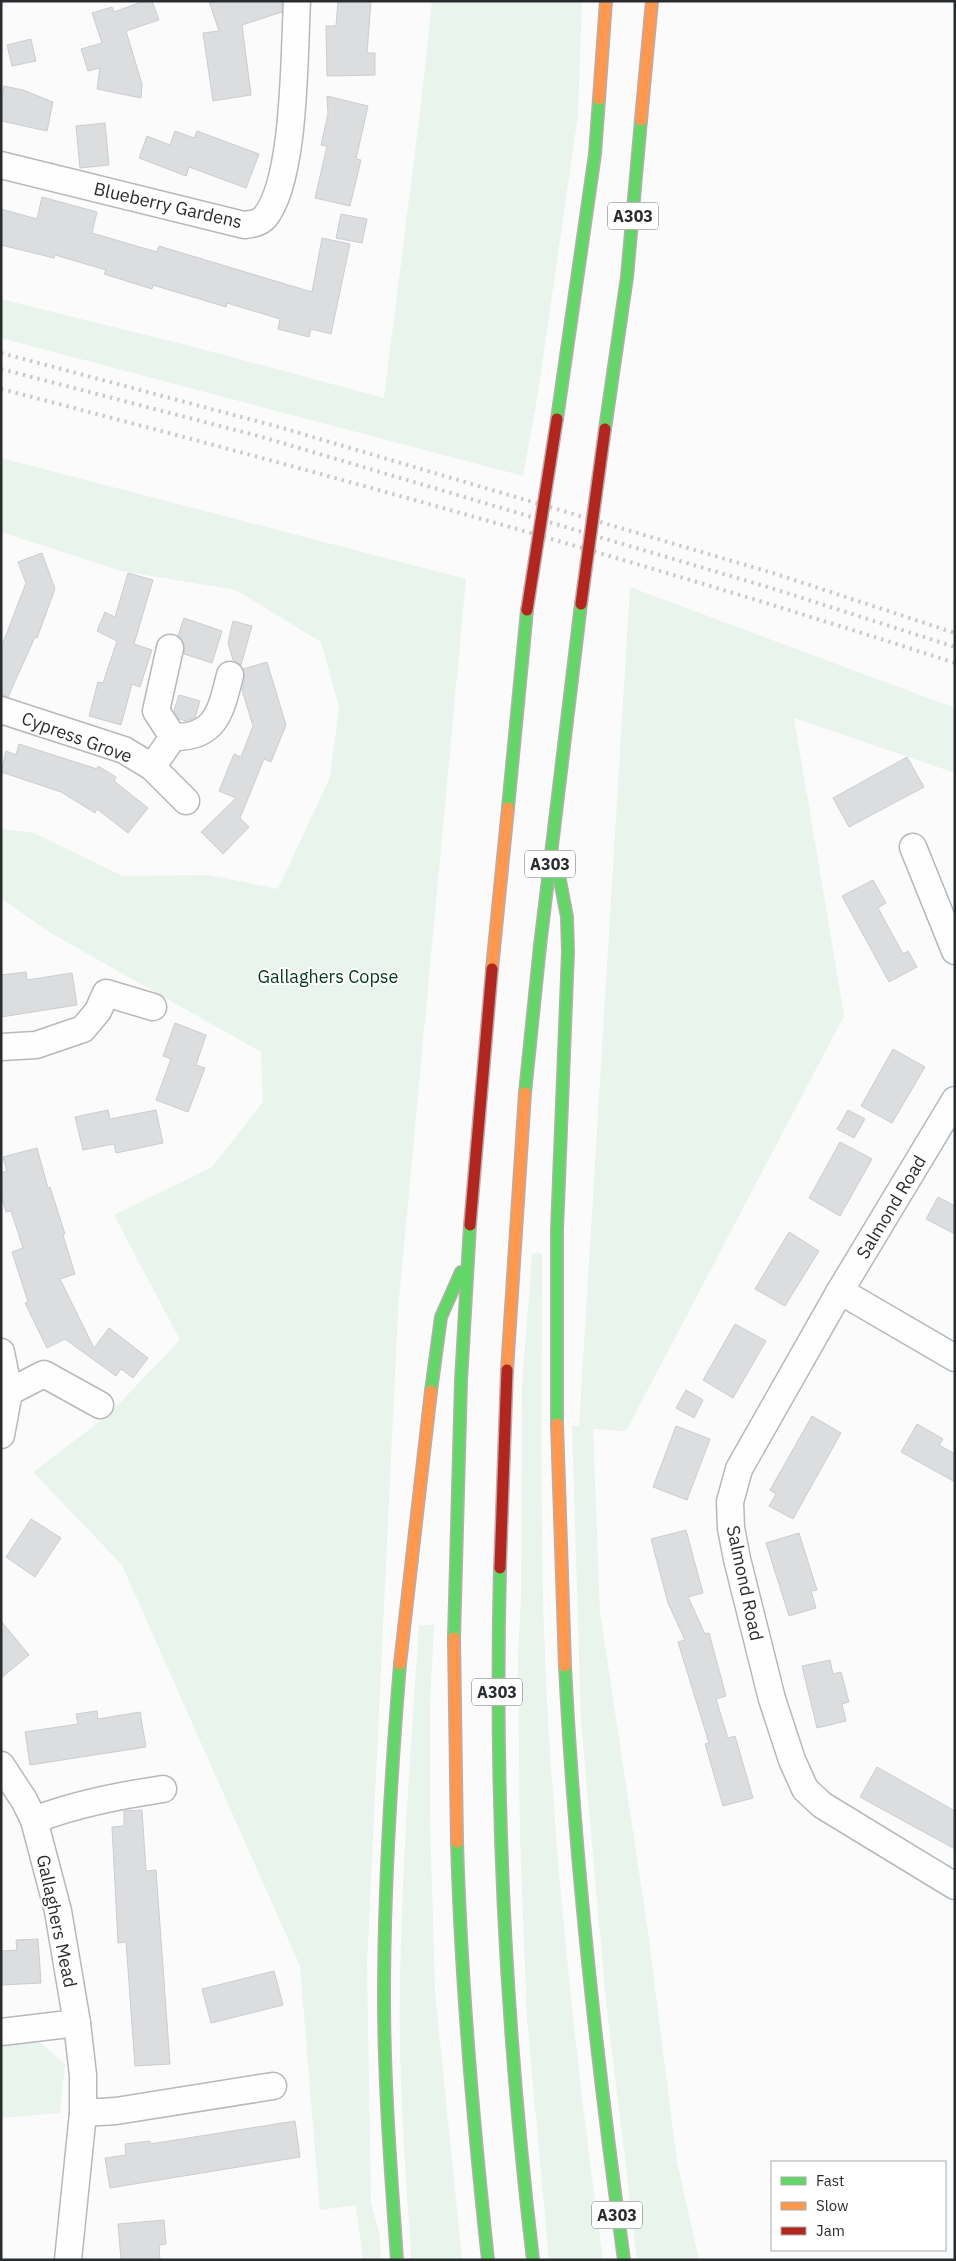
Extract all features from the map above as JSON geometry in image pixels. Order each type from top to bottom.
[{"type":"highway","name":"A303","points":[[488,2260],[474,2136],[466,2037],[455,1818],[455,1523],[468,1257],[478,1119],[527,610],[595,154],[606,1]]},
{"type":"highway","name":"A303","points":[[533,2260],[522,2170],[505,1965],[497,1701],[504,1411],[511,1286],[528,1060],[581,604],[627,277],[652,1]]},
{"type":"highway","name":"A303","points":[[552,841],[569,929],[556,1271],[556,1366],[564,1635],[584,1934],[610,2170],[624,2260]]},
{"type":"highway","points":[[397,2260],[388,2152],[384,1998],[385,1911],[393,1748],[415,1515],[441,1317],[468,1257]]},
{"type":"street","name":"Blueberry Gardens","points":[[1,165],[244,225],[254,224],[264,219],[277,192],[287,152],[293,84],[296,1]]},
{"type":"street","points":[[170,648],[156,710],[173,738],[199,734],[212,725],[219,710],[230,675]]},
{"type":"street","name":"Cypress Grove","points":[[1,710],[124,750],[152,767],[186,801]]},
{"type":"street","name":"Cypress Grove","points":[[152,767],[173,738]]},
{"type":"street","points":[[912,847],[955,951]]},
{"type":"street","points":[[1,1047],[36,1045],[83,1029],[98,1012],[107,981],[154,1007]]},
{"type":"street","name":"Salmond Road","points":[[955,1100],[840,1291],[739,1469],[730,1502],[737,1559],[772,1699],[792,1760],[805,1789],[822,1805],[955,1886]]},
{"type":"street","points":[[840,1291],[955,1358]]},
{"type":"street","points":[[1,1352],[9,1392],[1,1434]]},
{"type":"street","points":[[9,1392],[44,1374],[100,1405]]},
{"type":"street","name":"Gallaghers Mead","points":[[1,1765],[24,1800],[34,1820],[58,1910],[77,2023],[83,2074],[83,2113],[68,2260]]},
{"type":"street","points":[[34,1820],[60,1810],[111,1797],[163,1789]]},
{"type":"street","points":[[1,2032],[77,2023]]},
{"type":"street","points":[[83,2113],[116,2111],[273,2086]]},
{"type":"green space","points":[[432,1],[582,1],[578,115],[537,399],[523,476],[1,338],[1,299],[194,347],[384,398]]},
{"type":"green space","name":"Gallaghers Copse","points":[[1,458],[466,579],[398,1310],[367,1964],[371,2203],[379,2232],[381,2260],[363,2260],[356,2205],[320,2210],[300,1966],[122,1565],[33,1472],[107,1416],[180,1340],[114,1215],[212,1167],[263,1102],[261,1052],[49,932],[1,898],[1,829],[34,833],[123,876],[208,875],[278,889],[330,777],[339,707],[321,642],[236,590],[121,571],[1,532]]},
{"type":"green space","points":[[630,587],[955,708],[955,773],[794,718],[844,1016],[626,1431],[593,1429],[600,1612],[647,1925],[677,2162],[699,2260],[637,2260],[606,2001],[581,1721],[572,1425],[579,1427]]},
{"type":"green space","points":[[537,1252],[542,1254],[542,1546],[548,1720],[570,1991],[585,2126],[603,2260],[549,2260],[527,2019],[520,1839],[518,1661],[521,1596],[522,1386],[532,1255]]},
{"type":"green space","points":[[419,1625],[434,1625],[430,1706],[430,1817],[435,1992],[462,2260],[411,2260],[401,2084],[400,1984],[405,1849]]},
{"type":"green space","points":[[34,2037],[65,2064],[60,2113],[1,2118],[1,2042]]},
{"type":"building","points":[[144,1],[152,1],[159,20],[126,31],[142,84],[141,98],[97,89],[100,68],[88,71],[81,49],[102,43],[92,13],[112,7],[114,12]]},
{"type":"building","points":[[209,1],[282,1],[282,12],[242,25],[251,95],[213,101],[203,33],[219,31]]},
{"type":"building","points":[[338,1],[371,1],[367,53],[375,53],[375,75],[327,76],[326,26],[336,26]]},
{"type":"building","points":[[31,39],[36,61],[12,66],[7,45]]},
{"type":"building","points":[[4,86],[23,90],[53,102],[47,131],[1,121],[1,99]]},
{"type":"building","points":[[327,96],[368,106],[356,159],[361,160],[350,206],[315,198],[327,146],[321,145],[328,114]]},
{"type":"building","points":[[105,123],[109,165],[80,168],[76,126]]},
{"type":"building","points":[[175,131],[194,138],[197,131],[259,154],[246,188],[189,167],[186,176],[139,158],[147,136],[170,145]]},
{"type":"building","points":[[42,197],[97,212],[92,233],[157,252],[159,246],[312,292],[322,238],[350,244],[331,334],[311,329],[309,337],[278,329],[280,319],[227,303],[226,307],[153,285],[152,289],[104,274],[106,270],[55,255],[54,258],[1,245],[1,209],[37,219]]},
{"type":"building","points":[[341,214],[367,219],[362,243],[336,238]]},
{"type":"building","points":[[42,553],[55,589],[37,638],[35,637],[8,697],[1,695],[1,648],[26,583],[18,562]]},
{"type":"building","points":[[128,573],[153,580],[134,644],[152,650],[140,687],[132,684],[121,725],[89,716],[98,682],[103,683],[117,641],[97,631],[105,612],[115,617]]},
{"type":"building","points":[[184,618],[222,631],[212,663],[184,654],[184,643],[178,636]]},
{"type":"building","points":[[233,621],[252,626],[241,665],[233,660],[228,643]]},
{"type":"building","points":[[267,662],[286,725],[271,762],[264,759],[240,818],[249,827],[223,854],[201,832],[236,798],[219,791],[234,754],[241,757],[253,726],[242,690],[245,678],[243,669]]},
{"type":"building","points":[[179,695],[200,701],[195,718],[185,721],[179,719],[174,711]]},
{"type":"building","points":[[19,744],[97,769],[98,766],[116,777],[114,781],[148,808],[128,833],[97,809],[95,813],[61,792],[1,772],[6,751],[16,755]]},
{"type":"building","points":[[907,757],[924,787],[849,827],[833,798]]},
{"type":"building","points":[[873,880],[886,903],[878,908],[903,954],[908,951],[917,967],[889,982],[842,896]]},
{"type":"building","points":[[26,972],[27,980],[72,973],[77,1005],[1,1017],[1,975]]},
{"type":"building","points":[[175,1023],[206,1035],[196,1065],[205,1068],[188,1112],[156,1100],[171,1059],[163,1056]]},
{"type":"building","points":[[893,1049],[925,1067],[892,1123],[861,1106]]},
{"type":"building","points":[[108,1110],[110,1119],[156,1110],[163,1143],[116,1153],[114,1144],[83,1150],[75,1117]]},
{"type":"building","points":[[848,1110],[865,1119],[854,1138],[837,1129]]},
{"type":"building","points":[[840,1142],[872,1159],[840,1216],[809,1198]]},
{"type":"building","points":[[37,1148],[48,1188],[50,1187],[65,1234],[63,1235],[75,1274],[60,1279],[94,1348],[109,1328],[148,1358],[133,1378],[121,1369],[116,1376],[65,1339],[47,1348],[25,1303],[28,1302],[12,1252],[23,1248],[11,1211],[6,1212],[1,1195],[1,1173],[7,1171],[3,1157]]},
{"type":"building","points":[[938,1197],[955,1206],[955,1234],[926,1219]]},
{"type":"building","points":[[789,1232],[819,1251],[785,1306],[755,1289]]},
{"type":"building","points":[[735,1324],[766,1341],[733,1398],[703,1380]]},
{"type":"building","points":[[686,1390],[703,1400],[694,1418],[676,1408]]},
{"type":"building","points":[[812,1416],[841,1433],[793,1519],[769,1506],[776,1494],[770,1490]]},
{"type":"building","points":[[917,1424],[943,1439],[939,1445],[955,1454],[955,1482],[901,1452]]},
{"type":"building","points":[[676,1426],[710,1439],[687,1500],[653,1487]]},
{"type":"building","points":[[31,1519],[61,1538],[35,1577],[6,1557]]},
{"type":"building","points":[[686,1530],[703,1593],[688,1597],[705,1634],[709,1633],[726,1696],[716,1699],[728,1738],[735,1736],[753,1798],[723,1806],[705,1744],[709,1743],[678,1642],[685,1640],[668,1603],[651,1539]]},
{"type":"building","points":[[799,1533],[817,1590],[811,1591],[816,1608],[789,1616],[766,1543]]},
{"type":"building","points":[[1,1621],[29,1655],[1,1678]]},
{"type":"building","points":[[830,1660],[833,1674],[841,1672],[849,1702],[842,1704],[846,1721],[817,1728],[802,1666]]},
{"type":"building","points":[[97,1711],[98,1719],[140,1712],[146,1747],[30,1765],[25,1732],[78,1724],[76,1714]]},
{"type":"building","points":[[877,1767],[955,1811],[955,1849],[860,1797]]},
{"type":"building","points":[[142,1810],[146,1871],[156,1870],[170,2064],[135,2066],[126,1942],[118,1943],[112,1827],[124,1826],[124,1811]]},
{"type":"building","points":[[38,1939],[41,1983],[1,1985],[1,1951],[17,1950],[16,1940]]},
{"type":"building","points":[[274,1971],[283,2005],[211,2023],[202,1989]]},
{"type":"building","points":[[295,2121],[300,2157],[110,2188],[105,2158],[126,2155],[125,2144],[150,2141],[150,2144]]},
{"type":"building","points":[[164,2220],[166,2244],[159,2245],[160,2260],[121,2260],[118,2224]]},
{"type":"railway","points":[[1,353],[279,427],[776,574],[955,633]]},
{"type":"railway","points":[[1,369],[262,437],[771,588],[955,647]]},
{"type":"railway","points":[[1,389],[241,452],[480,518],[718,588],[955,663]]},
{"type":"traffic: fast","points":[[557,419],[595,154],[599,99]]},
{"type":"traffic: fast","points":[[605,429],[627,277],[641,120]]},
{"type":"traffic: fast","points":[[525,1093],[540,946],[581,604]]},
{"type":"traffic: fast","points":[[508,808],[527,610]]},
{"type":"traffic: fast","points":[[557,1424],[557,1230],[568,952],[567,917],[558,870]]},
{"type":"traffic: fast","points":[[454,1638],[461,1381],[470,1225]]},
{"type":"traffic: fast","points":[[431,1391],[441,1317],[461,1272]]},
{"type":"traffic: fast","points":[[500,1568],[499,1742],[504,1915],[516,2087],[533,2260]]},
{"type":"traffic: fast","points":[[397,2260],[390,2161],[384,1996],[385,1913],[400,1664]]},
{"type":"traffic: fast","points":[[565,1666],[569,1741],[588,1964],[624,2260]]},
{"type":"traffic: fast","points":[[457,1842],[461,1947],[468,2051],[488,2260]]},
{"type":"traffic: slow","points":[[599,99],[606,1]]},
{"type":"traffic: slow","points":[[641,120],[652,1]]},
{"type":"traffic: slow","points":[[492,969],[508,808]]},
{"type":"traffic: slow","points":[[507,1370],[525,1093]]},
{"type":"traffic: slow","points":[[400,1664],[431,1391]]},
{"type":"traffic: slow","points":[[557,1424],[565,1666]]},
{"type":"traffic: slow","points":[[454,1638],[457,1842]]},
{"type":"traffic: jam","points":[[527,610],[557,419]]},
{"type":"traffic: jam","points":[[581,604],[605,429]]},
{"type":"traffic: jam","points":[[470,1225],[492,969]]},
{"type":"traffic: jam","points":[[500,1568],[507,1370]]}]
